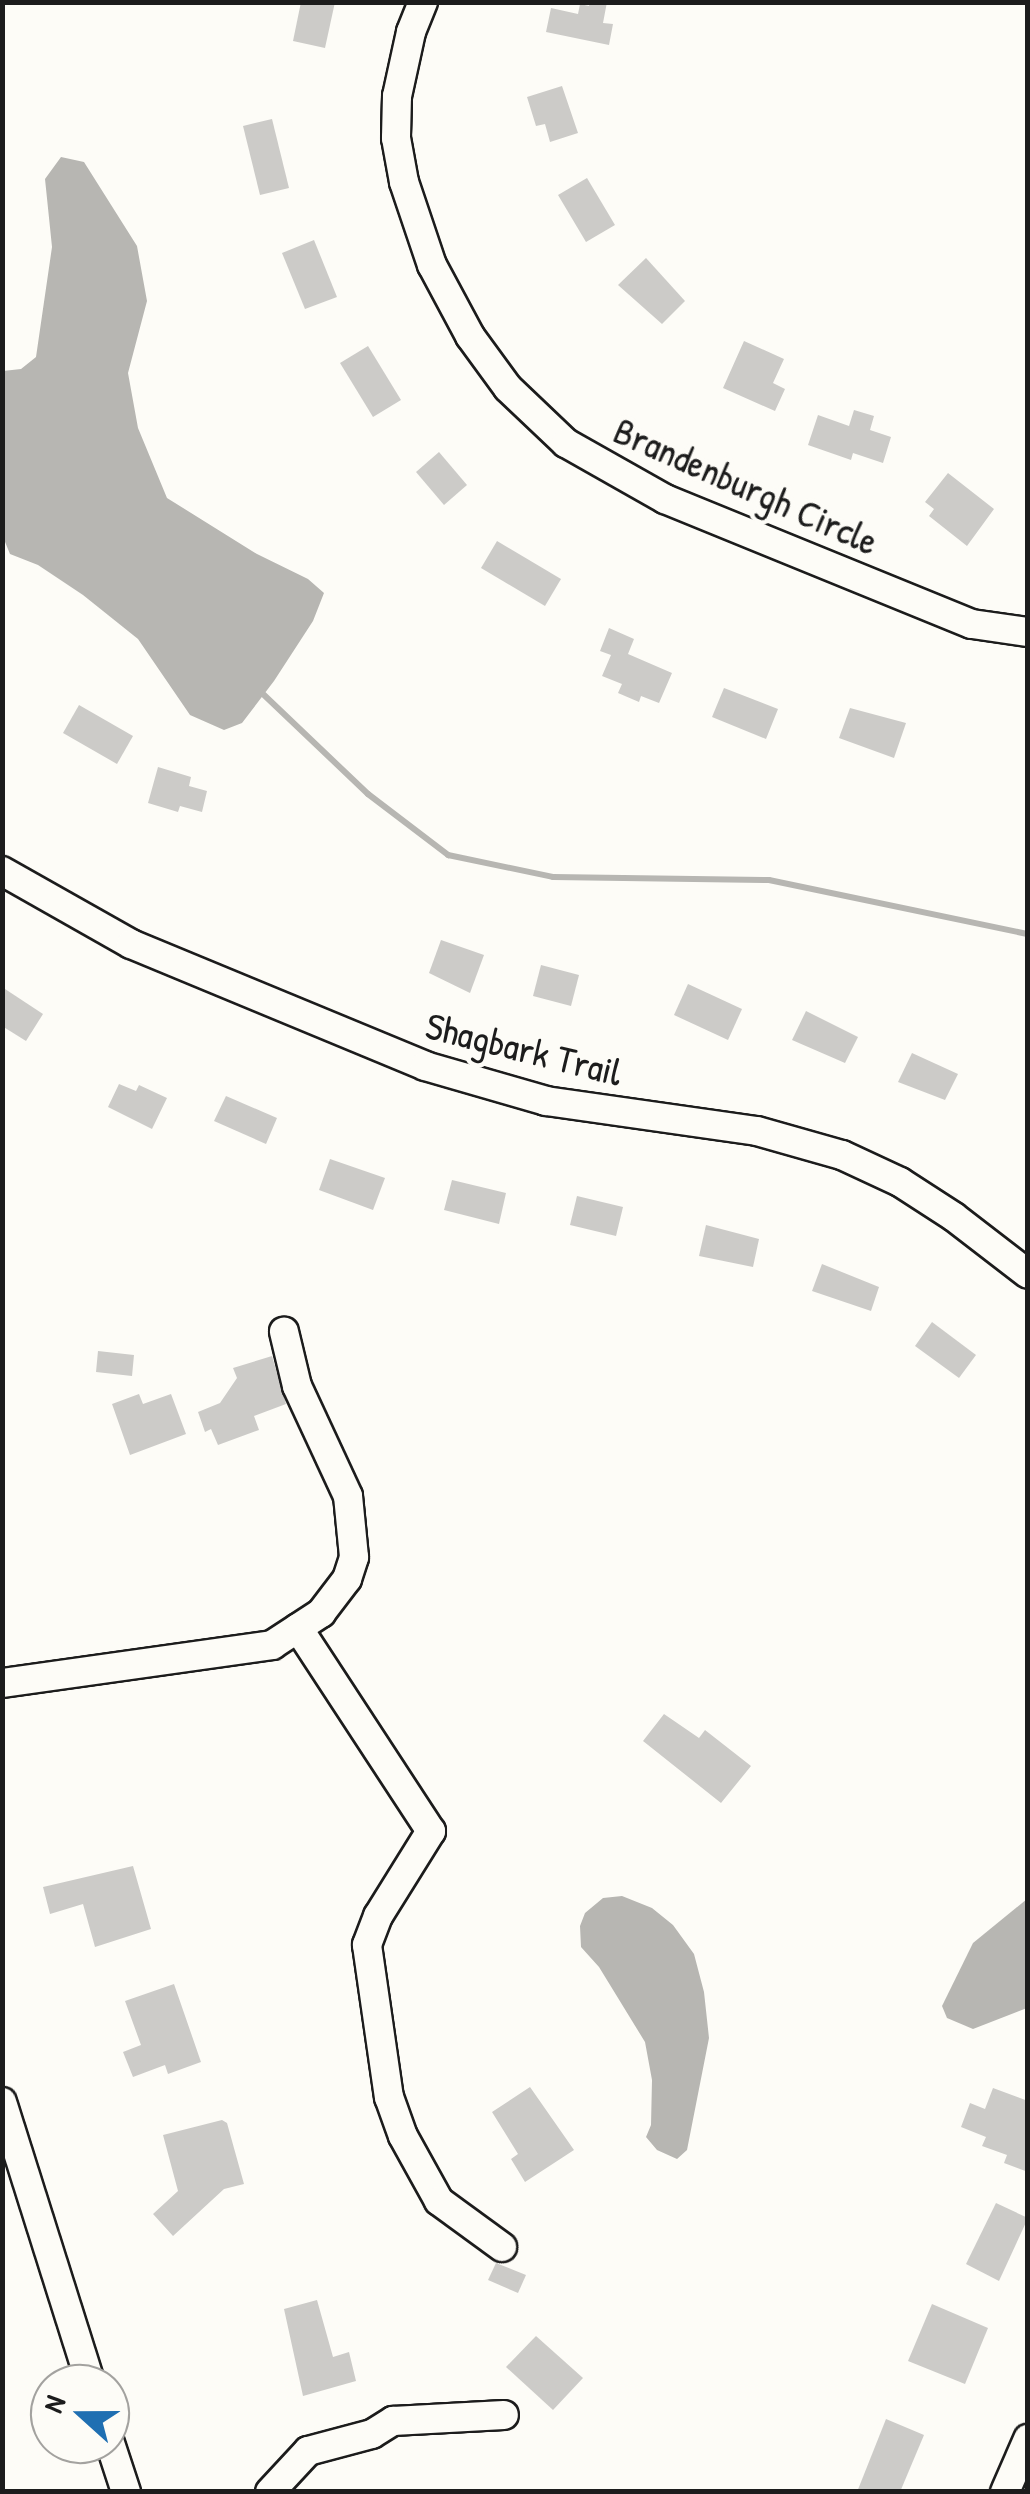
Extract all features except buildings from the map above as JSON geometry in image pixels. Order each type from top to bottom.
[{"type":"street","name":"Brandenburgh Circle","points":[[423,2],[411,32],[397,96],[396,138],[404,182],[432,265],[470,336],[508,388],[566,443],[664,499],[972,624],[1028,632]]},
{"type":"street","name":"Shagbark Trail","points":[[2,871],[131,944],[424,1066],[546,1101],[757,1131],[842,1155],[900,1182],[954,1217],[1028,1274]]},
{"type":"street","points":[[2,1683],[272,1645],[321,1614],[347,1580],[354,1557],[348,1496],[297,1386],[284,1332]]},
{"type":"street","points":[[298,1628],[431,1832],[378,1916],[367,1945],[389,2096],[403,2136],[439,2201],[502,2247]]},
{"type":"street","points":[[2,2102],[85,2364]]},
{"type":"street","points":[[270,2492],[308,2450],[372,2434],[393,2421],[504,2416]]},
{"type":"street","points":[[1005,2492],[1028,2439]]},
{"type":"street","points":[[117,2464],[126,2492]]},
{"type":"shaded area","points":[[61,157],[84,162],[137,246],[147,301],[128,373],[138,428],[167,498],[257,554],[308,579],[324,593],[313,621],[274,681],[242,723],[224,730],[190,715],[138,639],[38,565],[10,554],[3,537],[3,371],[21,369],[36,357],[52,247],[45,179]]},
{"type":"shaded area","points":[[622,1896],[652,1908],[673,1925],[694,1954],[704,1992],[709,2038],[687,2150],[677,2159],[657,2150],[646,2137],[651,2125],[652,2080],[645,2042],[599,1967],[581,1947],[580,1926],[585,1913],[603,1898]]},
{"type":"shaded area","points":[[1027,1899],[1027,2008],[973,2029],[947,2018],[942,2006],[973,1943]]},
{"type":"waterway","points":[[263,694],[368,794],[448,855],[553,877],[769,880],[1028,934]]}]
